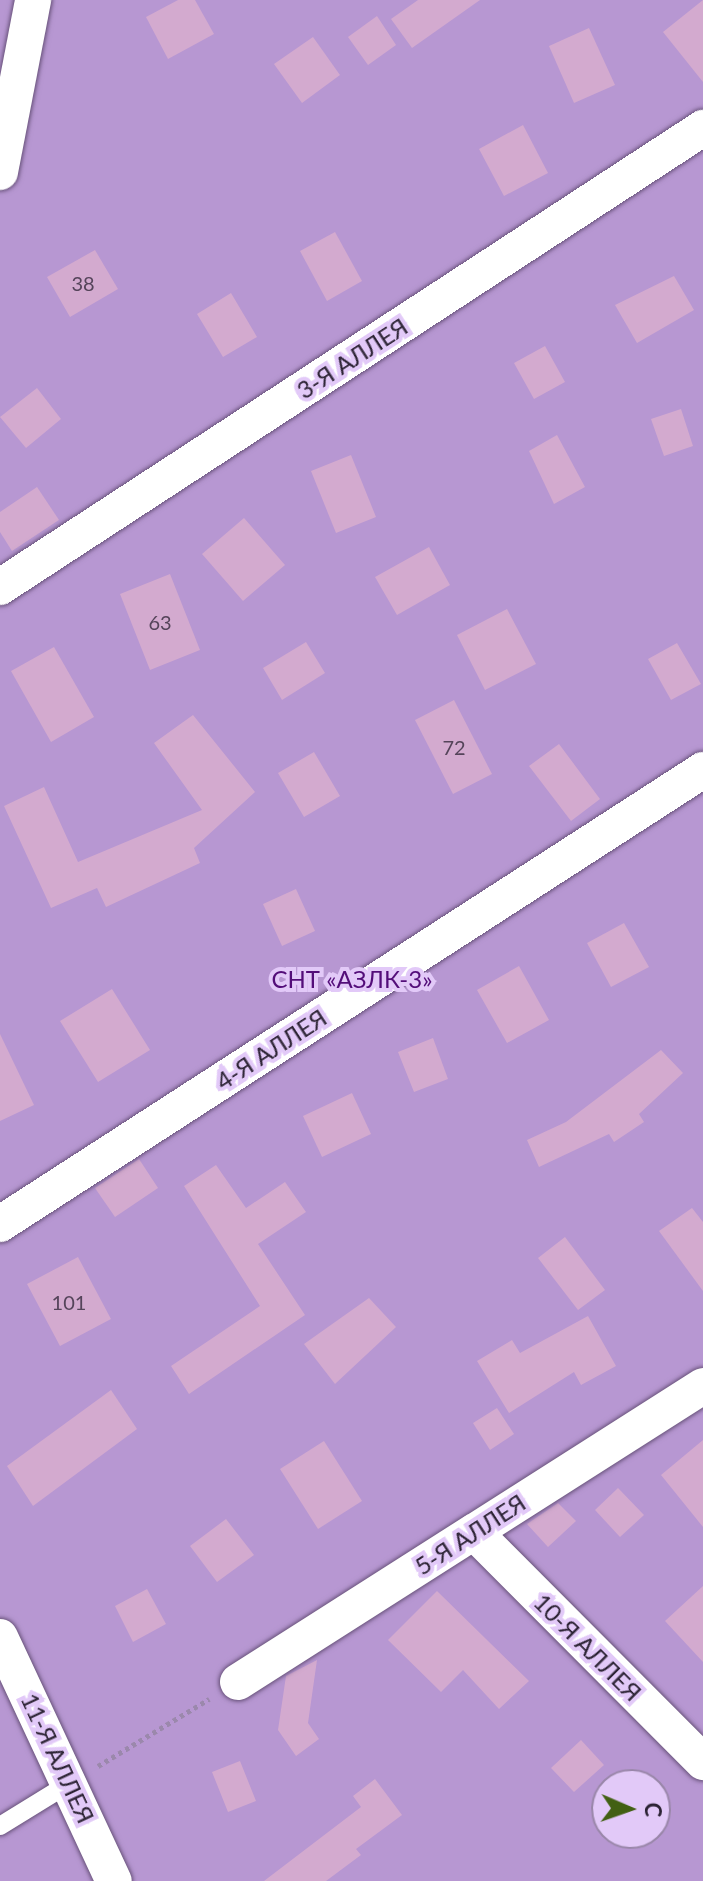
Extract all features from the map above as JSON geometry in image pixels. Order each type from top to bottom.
[{"type":"street","points":[[0,172],[33,0]]},
{"type":"street","name":"3-Я АЛЛЕЯ","points":[[0,587],[703,128]]},
{"type":"street","name":"4-Я АЛЛЕЯ","points":[[0,1224],[703,770]]},
{"type":"street","name":"5-Я АЛЛЕЯ","points":[[238,1682],[703,1386]]},
{"type":"street","name":"10-Я АЛЛЕЯ","points":[[474,1532],[703,1762]]},
{"type":"street","name":"11-Я АЛЛЕЯ","points":[[0,1637],[114,1881]]},
{"type":"lane","points":[[0,1826],[70,1783]]},
{"type":"path","points":[[70,1783],[238,1682]]},
{"type":"green space","name":"СНТ «АЗЛК-3»","points":[[0,0],[703,0],[703,1881],[0,1881]]},
{"type":"building","points":[[178,0],[195,0],[214,34],[168,59],[146,17]]},
{"type":"building","points":[[418,0],[480,0],[412,48],[391,19]]},
{"type":"building","points":[[703,0],[703,82],[663,32]]},
{"type":"building","points":[[377,16],[396,45],[368,65],[348,37]]},
{"type":"building","points":[[589,28],[615,85],[574,103],[549,46]]},
{"type":"building","points":[[313,37],[340,75],[302,103],[274,64]]},
{"type":"building","points":[[523,125],[548,173],[504,196],[479,149]]},
{"type":"building","points":[[335,232],[362,281],[327,301],[300,251]]},
{"type":"building","points":[[95,250],[118,289],[70,317],[47,277]]},
{"type":"building","points":[[674,276],[694,310],[637,343],[615,305]]},
{"type":"building","points":[[231,293],[257,337],[223,357],[197,314]]},
{"type":"building","points":[[545,346],[565,382],[534,399],[514,363]]},
{"type":"building","points":[[37,388],[61,419],[26,448],[0,417]]},
{"type":"building","points":[[681,409],[693,446],[664,456],[651,419]]},
{"type":"building","points":[[557,435],[585,487],[554,504],[529,451]]},
{"type":"building","points":[[351,455],[376,517],[336,533],[311,471]]},
{"type":"building","points":[[37,487],[59,520],[12,551],[0,532],[0,512]]},
{"type":"building","points":[[244,518],[285,565],[243,601],[202,554]]},
{"type":"building","points":[[429,547],[450,585],[397,615],[375,577]]},
{"type":"building","points":[[170,574],[200,650],[150,670],[120,594]]},
{"type":"building","points":[[507,609],[536,664],[485,690],[457,635]]},
{"type":"building","points":[[306,642],[325,673],[282,700],[263,668]]},
{"type":"building","points":[[677,643],[701,684],[671,700],[648,659]]},
{"type":"building","points":[[54,647],[94,717],[51,742],[11,671]]},
{"type":"building","points":[[454,700],[492,774],[453,794],[415,720]]},
{"type":"building","points":[[193,715],[255,792],[194,848],[200,863],[106,907],[97,888],[51,908],[4,806],[44,787],[78,862],[202,810],[154,743]]},
{"type":"building","points":[[559,744],[600,799],[571,821],[529,766]]},
{"type":"building","points":[[314,752],[340,796],[304,817],[278,773]]},
{"type":"building","points":[[296,889],[315,931],[282,946],[263,904]]},
{"type":"building","points":[[624,923],[649,967],[611,987],[587,943]]},
{"type":"building","points":[[519,966],[549,1020],[507,1043],[477,990]]},
{"type":"building","points":[[112,989],[150,1050],[98,1082],[60,1021]]},
{"type":"building","points":[[0,1034],[34,1105],[0,1121]]},
{"type":"building","points":[[433,1038],[448,1079],[414,1092],[398,1052]]},
{"type":"building","points":[[661,1050],[683,1073],[639,1114],[644,1122],[614,1142],[609,1134],[539,1167],[527,1140],[566,1122]]},
{"type":"building","points":[[352,1093],[371,1134],[322,1157],[303,1116]]},
{"type":"building","points":[[139,1159],[158,1188],[115,1217],[95,1188]]},
{"type":"building","points":[[216,1165],[246,1208],[285,1182],[306,1212],[258,1244],[305,1315],[189,1394],[171,1366],[260,1306],[184,1186]]},
{"type":"building","points":[[692,1208],[703,1222],[703,1291],[659,1231]]},
{"type":"building","points":[[565,1237],[605,1290],[578,1310],[538,1258]]},
{"type":"building","points":[[78,1257],[111,1319],[60,1346],[27,1284]]},
{"type":"building","points":[[369,1298],[396,1327],[335,1384],[304,1344]]},
{"type":"building","points":[[588,1316],[616,1366],[581,1385],[574,1372],[509,1413],[477,1361],[512,1340],[520,1353]]},
{"type":"building","points":[[111,1390],[137,1429],[33,1506],[7,1466]]},
{"type":"building","points":[[497,1408],[514,1434],[490,1450],[473,1423]]},
{"type":"building","points":[[703,1440],[703,1527],[661,1475]]},
{"type":"building","points":[[324,1441],[362,1501],[318,1529],[280,1469]]},
{"type":"building","points":[[618,1488],[644,1515],[620,1537],[595,1510]]},
{"type":"building","points":[[558,1503],[576,1521],[548,1547],[527,1524]]},
{"type":"building","points":[[226,1519],[254,1555],[217,1582],[190,1546]]},
{"type":"building","points":[[703,1586],[703,1662],[665,1621]]},
{"type":"building","points":[[147,1589],[166,1624],[133,1642],[115,1606]]},
{"type":"building","points":[[437,1591],[529,1681],[499,1709],[463,1670],[441,1692],[388,1640]]},
{"type":"building","points":[[317,1660],[308,1723],[319,1739],[296,1756],[278,1730],[286,1676]]},
{"type":"building","points":[[581,1740],[604,1765],[600,1769],[591,1769],[591,1777],[574,1792],[551,1768]]},
{"type":"building","points":[[240,1761],[256,1801],[228,1812],[212,1772]]},
{"type":"building","points":[[375,1779],[402,1815],[356,1849],[361,1855],[326,1881],[264,1881],[361,1807],[353,1796]]}]
